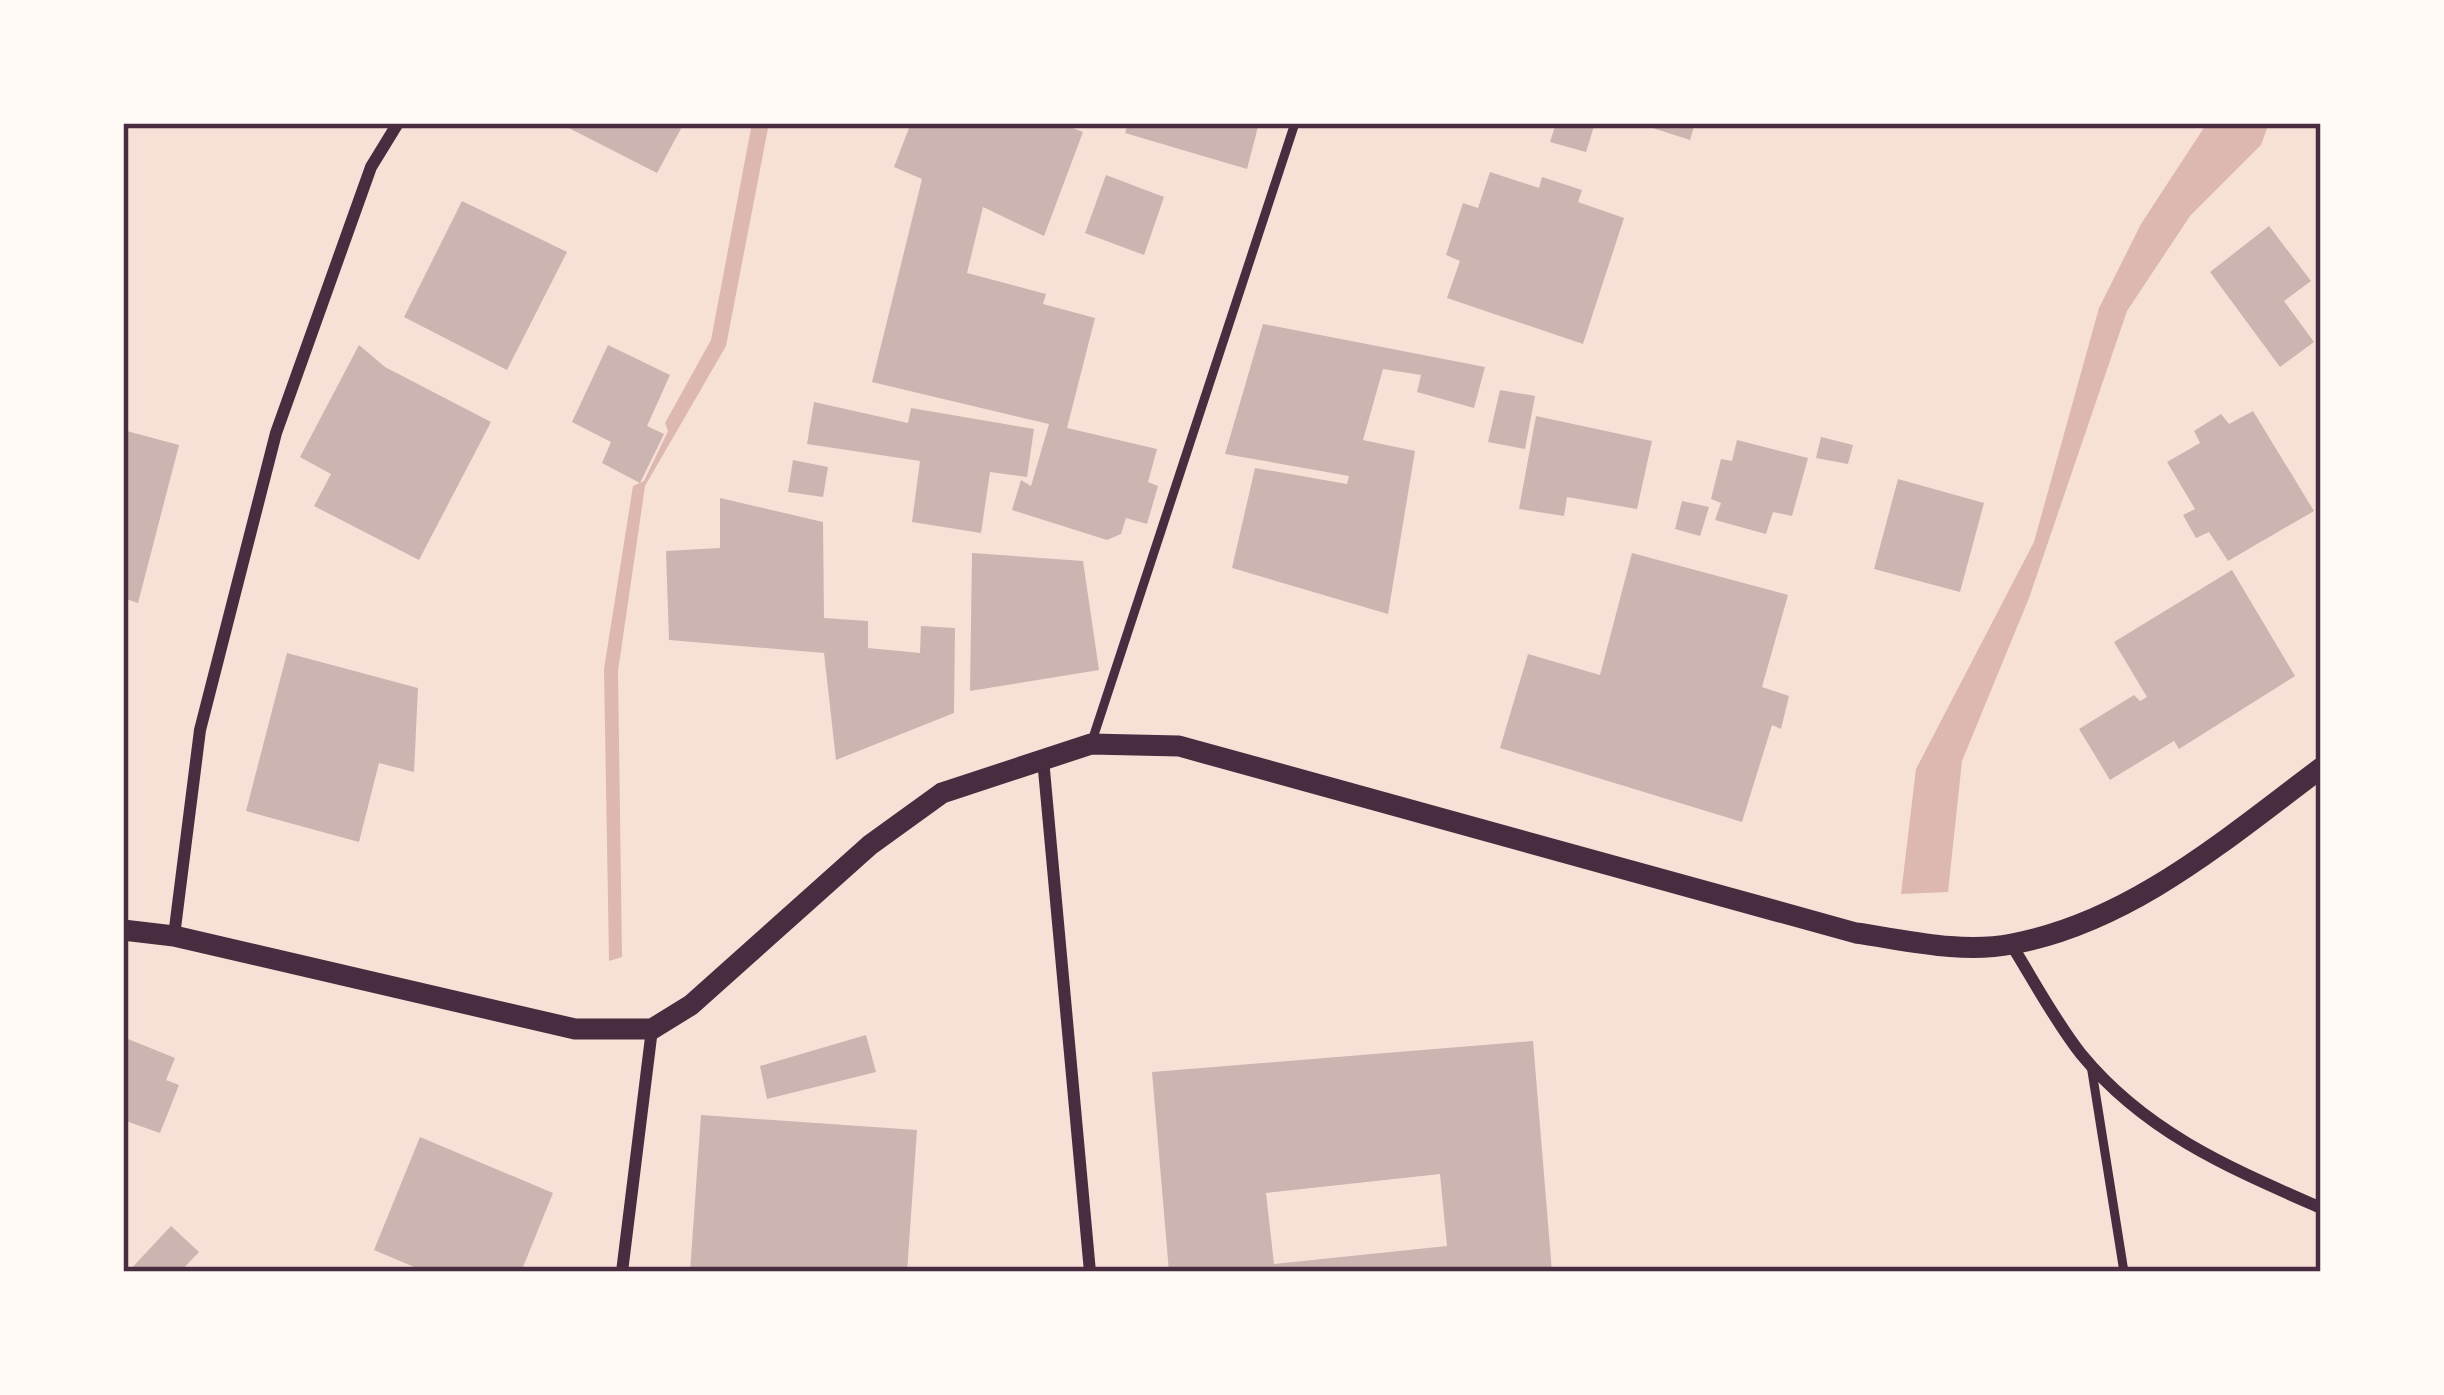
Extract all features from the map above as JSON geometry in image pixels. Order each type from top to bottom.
[{"type":"street","points":[[174,936],[200,730],[276,433],[371,167],[398,123]]},
{"type":"street","points":[[123,930],[174,936],[574,1029],[652,1029],[691,1005],[870,844],[942,793],[1091,743],[1179,746],[1856,933],[1950,947],[2012,944],[2110,910],[2177,875],[2321,768]]},
{"type":"street","points":[[1042,758],[1090,1272]]},
{"type":"street","points":[[2012,944],[2091,1065],[2150,1123],[2204,1157],[2321,1208]]},
{"type":"street","points":[[622,1272],[652,1029]]},
{"type":"lane","points":[[1091,743],[1294,123]]},
{"type":"lane","points":[[2091,1065],[2124,1272]]},
{"type":"shaded area","points":[[752,123],[769,123],[726,346],[645,486],[618,671],[622,957],[609,961],[604,669],[633,486],[644,481],[668,431],[665,423],[711,340]]},
{"type":"shaded area","points":[[2207,123],[2269,123],[2261,145],[2190,216],[2127,311],[2029,598],[1962,761],[1948,892],[1901,894],[1916,769],[2034,542],[2099,308],[2141,224]]},
{"type":"building","points":[[559,123],[684,123],[657,173]]},
{"type":"building","points":[[911,123],[1060,123],[1083,132],[1044,236],[983,207],[967,273],[1046,294],[1043,304],[1095,318],[1067,428],[1157,449],[1148,482],[1158,486],[1147,524],[1126,518],[1121,534],[1107,540],[1012,510],[1021,480],[1031,486],[1049,424],[872,382],[922,179],[894,167]]},
{"type":"building","points":[[1128,123],[1259,123],[1247,169],[1125,133]]},
{"type":"building","points":[[1556,123],[1595,123],[1586,152],[1550,142]]},
{"type":"building","points":[[1637,123],[1695,123],[1690,140]]},
{"type":"building","points":[[1490,172],[1539,188],[1542,177],[1582,190],[1578,202],[1624,218],[1583,344],[1447,298],[1460,261],[1446,255],[1463,203],[1478,208]]},
{"type":"building","points":[[1106,175],[1164,197],[1144,255],[1085,233]]},
{"type":"building","points":[[462,201],[567,252],[507,370],[404,317]]},
{"type":"building","points":[[2269,226],[2311,281],[2284,301],[2314,342],[2280,367],[2210,272]]},
{"type":"building","points":[[1263,324],[1485,367],[1474,408],[1417,392],[1421,375],[1383,369],[1363,440],[1415,451],[1388,614],[1232,568],[1255,468],[1347,484],[1349,476],[1225,454]]},
{"type":"building","points":[[359,345],[385,367],[491,422],[419,560],[314,506],[331,474],[300,457]]},
{"type":"building","points":[[608,345],[670,375],[647,426],[664,434],[640,483],[602,463],[611,442],[572,422]]},
{"type":"building","points":[[1500,390],[1535,396],[1525,449],[1488,442]]},
{"type":"building","points":[[814,402],[908,423],[911,408],[1034,429],[1027,477],[990,472],[981,533],[912,522],[920,461],[807,444]]},
{"type":"building","points":[[2253,411],[2314,511],[2228,561],[2209,532],[2196,538],[2183,515],[2195,509],[2167,462],[2200,443],[2194,431],[2221,414],[2229,424]]},
{"type":"building","points":[[1536,416],[1652,441],[1637,509],[1567,497],[1564,516],[1519,509]]},
{"type":"building","points":[[123,430],[179,445],[138,603],[123,598]]},
{"type":"building","points":[[1821,437],[1853,445],[1848,464],[1816,458]]},
{"type":"building","points":[[1737,440],[1808,458],[1792,516],[1773,512],[1766,534],[1715,520],[1721,503],[1711,499],[1721,459],[1732,461]]},
{"type":"building","points":[[793,460],[828,467],[823,497],[788,492]]},
{"type":"building","points":[[1898,479],[1984,503],[1960,592],[1874,569]]},
{"type":"building","points":[[720,498],[823,522],[824,618],[868,621],[868,648],[920,653],[921,626],[955,628],[954,713],[836,760],[824,653],[669,640],[666,551],[720,548]]},
{"type":"building","points":[[1682,501],[1709,507],[1700,536],[1675,529]]},
{"type":"building","points":[[972,553],[1083,561],[1099,670],[970,691]]},
{"type":"building","points":[[1632,553],[1788,595],[1762,687],[1789,696],[1781,729],[1772,725],[1742,822],[1500,748],[1528,654],[1600,675]]},
{"type":"building","points":[[2232,570],[2295,676],[2179,749],[2174,741],[2110,780],[2079,729],[2134,695],[2140,701],[2147,697],[2114,642]]},
{"type":"building","points":[[287,653],[418,688],[414,772],[379,763],[359,842],[246,811]]},
{"type":"building","points":[[866,1035],[876,1072],[767,1099],[760,1066]]},
{"type":"building","points":[[123,1037],[175,1058],[166,1080],[179,1085],[160,1133],[123,1120]]},
{"type":"building","points":[[1533,1041],[1552,1272],[1169,1272],[1152,1072]],"holes":[[[1440,1174],[1447,1246],[1274,1264],[1266,1193]]]},
{"type":"building","points":[[701,1115],[917,1130],[907,1272],[690,1272]]},
{"type":"building","points":[[420,1137],[553,1193],[521,1272],[426,1272],[374,1250]]},
{"type":"building","points":[[171,1226],[199,1252],[180,1272],[128,1272]]}]
